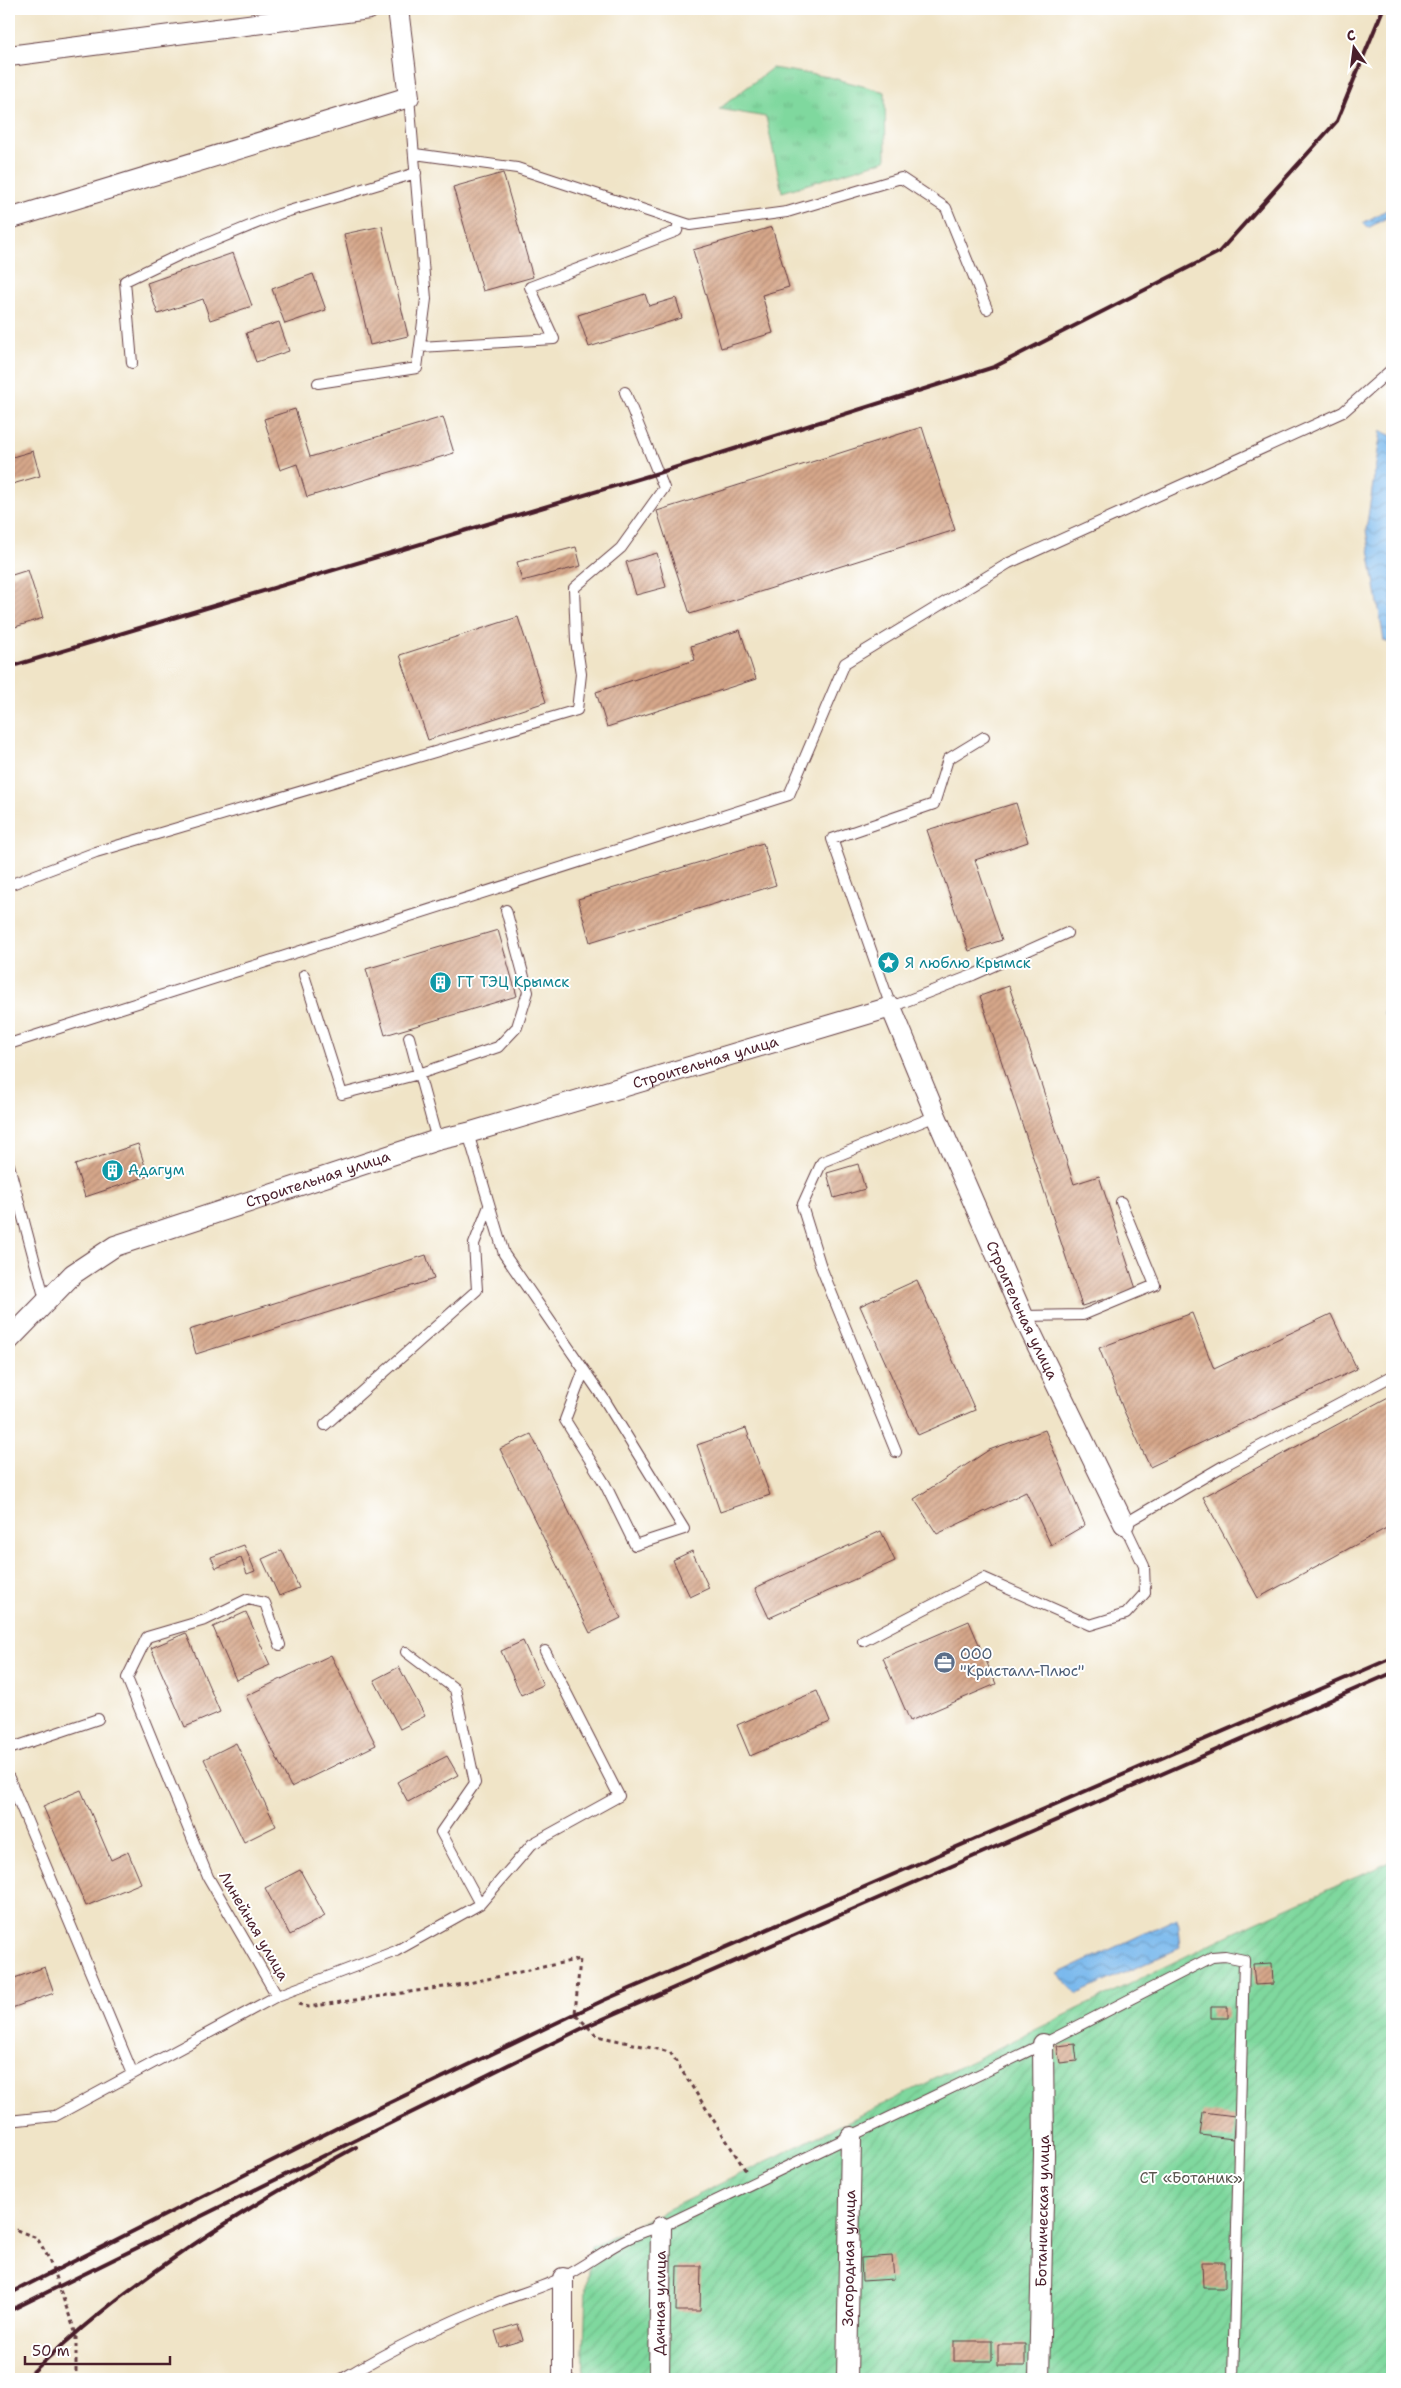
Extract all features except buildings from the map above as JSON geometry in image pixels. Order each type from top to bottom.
[{"type":"street","points":[[9,56],[369,9]]},
{"type":"street","points":[[9,219],[409,97],[398,9]]},
{"type":"street","name":"Строительная улица","points":[[9,1340],[45,1300],[73,1274],[115,1246],[437,1140],[468,1133],[891,1007],[1023,1316],[1124,1524]]},
{"type":"street","name":"Ботаническая улица","points":[[1039,2379],[1044,2154],[1043,2044]]},
{"type":"street","name":"Загородная улица","points":[[847,2379],[851,2137]]},
{"type":"street","name":"Дачная улица","points":[[659,2379],[661,2227]]},
{"type":"street","points":[[563,2278],[563,2379]]},
{"type":"lane","points":[[318,384],[417,368],[426,299],[409,97]]},
{"type":"lane","points":[[415,154],[517,168],[690,225],[787,212],[901,178],[946,208],[986,309]]},
{"type":"lane","points":[[132,363],[125,282],[179,255],[279,214],[416,173]]},
{"type":"lane","points":[[420,347],[554,339],[530,287],[677,231],[679,222]]},
{"type":"lane","points":[[9,1044],[789,795],[845,663],[1009,563],[1342,412],[1392,368]]},
{"type":"lane","points":[[9,885],[96,852],[577,710],[581,674],[576,641],[574,588],[621,548],[664,488],[625,392]]},
{"type":"lane","points":[[984,737],[948,759],[934,804],[832,839],[891,1007],[973,976],[1067,932]]},
{"type":"lane","points":[[304,975],[342,1094],[419,1074],[498,1047],[517,1027],[528,992],[506,910]]},
{"type":"lane","points":[[409,1037],[437,1140]]},
{"type":"lane","points":[[896,1452],[821,1267],[802,1206],[822,1162],[936,1116]]},
{"type":"lane","points":[[468,1133],[504,1254],[584,1370],[604,1399],[684,1529],[635,1544],[605,1484],[565,1420],[584,1370]]},
{"type":"lane","points":[[9,1165],[45,1300]]},
{"type":"lane","points":[[1023,1316],[1083,1315],[1155,1285],[1122,1202]]},
{"type":"lane","points":[[325,1425],[477,1290],[474,1244],[489,1206]]},
{"type":"lane","points":[[863,1641],[984,1578],[1090,1624],[1126,1614],[1145,1593],[1144,1566],[1124,1524],[1225,1464],[1392,1376]]},
{"type":"lane","name":"Линейная улица","points":[[9,2121],[55,2116],[277,1996],[208,1877],[127,1678],[147,1637],[205,1620],[248,1599],[265,1603],[280,1645]]},
{"type":"lane","points":[[277,1996],[396,1950],[480,1904],[532,1844],[619,1796],[545,1651]]},
{"type":"lane","points":[[406,1652],[455,1689],[475,1782],[441,1832],[480,1904]]},
{"type":"lane","points":[[9,1749],[98,1719]]},
{"type":"lane","points":[[9,1778],[132,2074]]},
{"type":"lane","points":[[342,2379],[418,2338],[495,2303],[563,2278],[607,2248],[650,2228],[661,2227],[1043,2044],[1212,1958],[1225,1956],[1244,1960],[1233,2379]]},
{"type":"path","points":[[277,1996],[281,2000],[308,2007],[464,1984],[580,1959],[575,2014],[597,2036],[670,2052],[753,2182]]},
{"type":"path","points":[[9,2227],[37,2238],[48,2257],[76,2334],[76,2379]]},
{"type":"green space","points":[[772,68],[829,77],[885,92],[886,160],[782,192],[766,117],[719,109]]},
{"type":"green space","name":"СТ «Ботаник»","points":[[1392,1861],[1392,2379],[583,2379],[586,2287],[591,2247],[1254,1923]]},
{"type":"water","points":[[1392,207],[1392,215],[1368,228],[1363,223]]},
{"type":"water","points":[[1381,431],[1392,436],[1392,644],[1384,641],[1366,530]]},
{"type":"water","points":[[1392,952],[1392,1015],[1384,1015]]},
{"type":"water","points":[[1177,1918],[1180,1948],[1077,1994],[1058,1974]]},
{"type":"railway","points":[[9,667],[658,473],[994,367],[1219,252],[1337,121],[1383,9]]},
{"type":"railway","points":[[9,2294],[339,2127],[602,2001],[1392,1658]]},
{"type":"railway","points":[[9,2311],[587,2026],[1392,1673]]},
{"type":"railway","points":[[26,2379],[82,2328],[180,2253],[249,2208],[356,2147]]},
{"type":"place","name":"Я люблю Крымск","points":[[889,963]]},
{"type":"place","name":"ГТ ТЭЦ Крымск","points":[[441,982]]},
{"type":"place","name":"Адагум","points":[[112,1170]]},
{"type":"place","name":"ООО \"Кристалл-Плюс\"","points":[[944,1663]]}]
